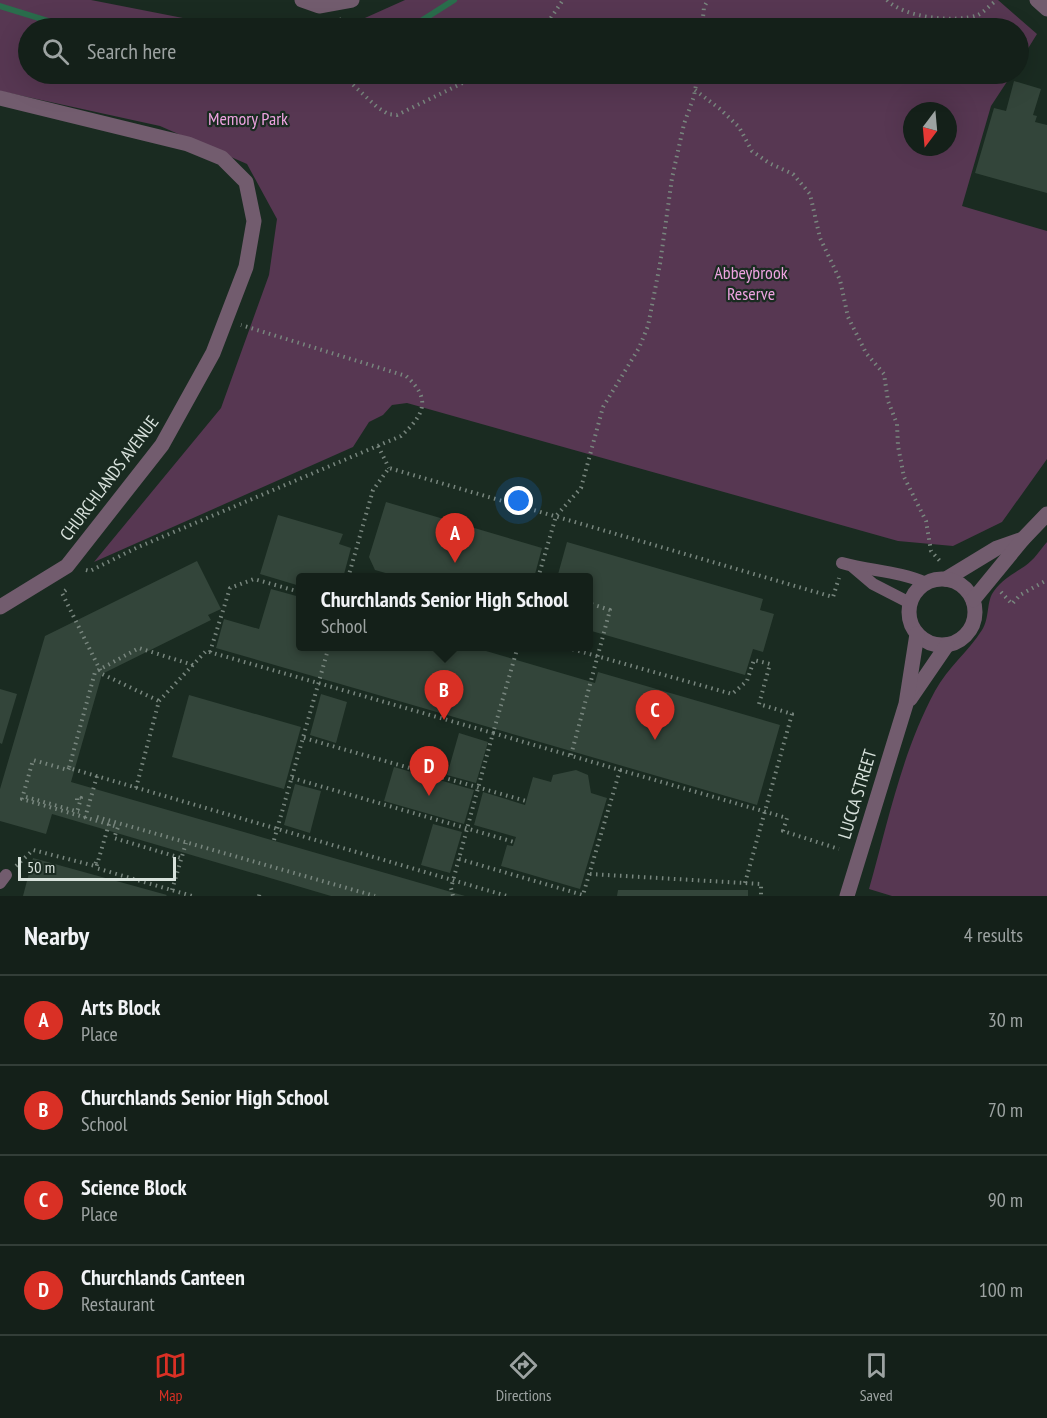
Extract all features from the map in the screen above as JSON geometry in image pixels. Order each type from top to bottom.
[{"type":"street","points":[[303,0],[319,6],[352,0]]},
{"type":"street","points":[[1037,0],[1047,9]]},
{"type":"street","name":"CHURCHLANDS AVENUE","points":[[0,98],[188,144],[222,158],[246,182],[254,221],[246,267],[213,353],[162,445],[67,567],[0,608]]},
{"type":"street","points":[[973,600],[1023,538],[1047,514]]},
{"type":"street","points":[[945,579],[962,585],[973,600],[975,611],[972,624],[966,634],[947,645],[926,641],[917,634],[911,624],[910,603],[916,590],[926,583],[945,579],[997,548],[1023,538]]},
{"type":"street","name":"LUCCA STREET","points":[[847,896],[906,704],[917,634]]},
{"type":"street","name":"LUCCA STREET","points":[[906,704],[947,645]]},
{"type":"lane","points":[[910,603],[873,584],[847,564],[880,569],[926,583]]},
{"type":"path","points":[[551,18],[563,0]]},
{"type":"path","points":[[703,18],[704,7],[708,0]]},
{"type":"path","points":[[887,0],[906,13],[938,18]]},
{"type":"path","points":[[954,18],[979,15],[997,0]]},
{"type":"path","points":[[352,84],[377,107],[388,114],[398,115],[461,84]]},
{"type":"path","points":[[539,573],[556,516],[581,488],[603,406],[639,348],[648,326],[660,264],[672,178],[684,124],[696,84]]},
{"type":"path","points":[[695,90],[739,127],[752,151],[769,163],[793,174],[810,194],[820,238],[840,280],[848,317],[866,353],[884,374],[888,401],[897,424],[898,446],[904,477],[926,521],[931,551],[940,561]]},
{"type":"path","points":[[83,576],[136,548],[401,436],[414,424],[423,398],[418,386],[406,376],[226,320]]},
{"type":"path","points":[[378,446],[389,468],[833,597],[838,577],[848,581]]},
{"type":"path","points":[[349,573],[373,490],[389,468]]},
{"type":"path","points":[[67,567],[90,571]]},
{"type":"path","points":[[989,578],[1012,604],[1020,596],[1047,580]]},
{"type":"path","points":[[210,652],[230,588],[254,579],[296,591]]},
{"type":"path","points":[[69,587],[62,593],[102,674],[159,701]]},
{"type":"path","points":[[571,755],[610,610],[593,605]]},
{"type":"path","points":[[69,768],[95,672],[139,648],[193,665]]},
{"type":"path","points":[[136,788],[159,701],[206,651],[765,811],[787,818],[783,831],[840,849]]},
{"type":"path","points":[[274,840],[328,651]]},
{"type":"path","points":[[453,896],[451,888],[517,651]]},
{"type":"path","points":[[577,651],[732,694],[747,681],[754,660],[770,664],[759,704],[792,714],[745,884]]},
{"type":"path","points":[[304,738],[526,801]]},
{"type":"path","points":[[76,800],[77,797],[81,798],[78,812],[22,800],[33,760],[97,776],[507,896]]},
{"type":"path","points":[[459,859],[583,895],[620,770]]},
{"type":"path","points":[[85,818],[97,776]]},
{"type":"path","points":[[292,778],[514,842]]},
{"type":"path","points":[[26,797],[85,818],[108,822],[375,896]]},
{"type":"path","points":[[97,817],[118,827],[114,838],[181,858]]},
{"type":"path","points":[[3,879],[33,850],[94,866],[108,822]]},
{"type":"path","points":[[108,822],[96,868],[192,896]]},
{"type":"path","points":[[172,890],[186,843]]},
{"type":"path","points":[[590,874],[761,884],[761,896]]},
{"type":"path","points":[[556,896],[558,888]]},
{"type":"green space","name":"Abbeybrook Reserve","points":[[0,0],[91,0],[183,18],[18,18],[18,84],[1005,84],[991,106],[962,206],[1047,231],[1047,459],[1002,522],[953,546],[898,541],[407,403],[392,405],[383,415],[369,422],[353,447],[94,562],[221,408],[269,275],[277,219],[247,164],[160,126],[0,91]]},
{"type":"green space","points":[[405,0],[998,0],[1019,18],[365,18]]},
{"type":"green space","points":[[1029,27],[1037,34],[1029,47]]},
{"type":"green space","points":[[1047,542],[1047,896],[892,896],[869,889],[905,763],[923,714],[946,674],[982,630],[994,591],[1031,561]]},
{"type":"building","points":[[1013,84],[1024,84],[1041,89],[1033,115],[1037,116],[1035,122],[1047,125],[1047,193],[975,173],[994,108],[1006,111]]},
{"type":"building","points":[[386,502],[542,548],[535,573],[386,573],[375,570],[369,557]]},
{"type":"building","points":[[278,515],[343,534],[339,544],[351,548],[344,573],[296,573],[296,585],[260,574]]},
{"type":"building","points":[[567,542],[763,599],[760,610],[774,614],[763,652],[753,649],[745,675],[593,631],[593,573],[558,573]]},
{"type":"building","points":[[197,561],[221,609],[208,615],[211,620],[102,674],[71,782],[465,896],[331,896],[52,814],[46,834],[0,821],[0,789],[45,636]]},
{"type":"building","points":[[271,589],[296,596],[296,651],[486,651],[595,683],[598,672],[780,725],[757,805],[216,648],[224,619],[259,629]]},
{"type":"building","points":[[0,689],[17,694],[2,744],[0,743]]},
{"type":"building","points":[[321,694],[347,702],[336,743],[310,735]]},
{"type":"building","points":[[189,695],[301,727],[284,789],[172,757]]},
{"type":"building","points":[[459,733],[488,742],[476,783],[447,775]]},
{"type":"building","points":[[394,767],[474,790],[464,824],[384,801]]},
{"type":"building","points":[[576,770],[588,775],[591,793],[607,798],[580,889],[501,866],[507,845],[513,846],[516,837],[474,825],[483,792],[525,805],[533,777],[551,782],[553,775]]},
{"type":"building","points":[[295,784],[321,791],[310,833],[284,825]]},
{"type":"building","points":[[433,824],[462,832],[450,873],[421,865]]},
{"type":"building","points":[[33,858],[167,895],[23,896]]},
{"type":"building","points":[[618,890],[748,890],[748,896],[617,896]]},
{"type":"waterway","points":[[426,18],[454,0]]},
{"type":"waterway","points":[[0,6],[39,18]]},
{"type":"place","name":"Arts Block","points":[[455,563]]},
{"type":"place","name":"Churchlands Senior High School","points":[[444,720]]},
{"type":"place","name":"Science Block","points":[[655,740]]},
{"type":"place","name":"Churchlands Canteen","points":[[429,796]]},
{"type":"park label","name":"Memory Park","points":[[248,118]]}]
